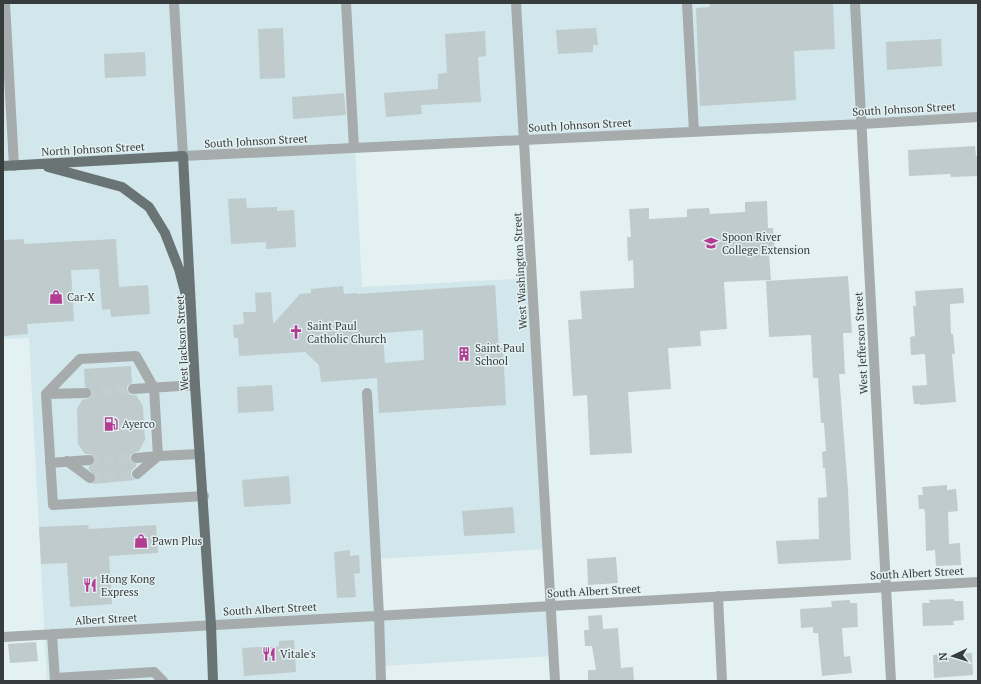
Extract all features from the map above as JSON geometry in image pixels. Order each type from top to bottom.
[{"type":"main road","name":"North Johnson Street","points":[[3,166],[183,156]]},
{"type":"main road","name":"West Jackson Street","points":[[183,156],[200,454],[204,496],[213,681]]},
{"type":"main road","points":[[39,164],[122,187],[149,207],[168,240],[179,269],[193,318]]},
{"type":"street","points":[[5,3],[14,166]]},
{"type":"street","name":"West Jackson Street","points":[[174,3],[183,156]]},
{"type":"street","points":[[346,3],[354,148]]},
{"type":"street","name":"West Washington Street","points":[[516,3],[555,681]]},
{"type":"street","points":[[687,3],[694,132]]},
{"type":"street","name":"West Jefferson Street","points":[[855,3],[891,681]]},
{"type":"street","name":"South Johnson Street","points":[[183,156],[862,124],[978,117]]},
{"type":"street","points":[[158,456],[154,388],[136,356],[80,359],[46,394],[53,505],[204,496]]},
{"type":"street","points":[[132,389],[196,384]]},
{"type":"street","points":[[46,394],[86,393]]},
{"type":"street","points":[[367,393],[382,681]]},
{"type":"street","points":[[136,458],[200,454]]},
{"type":"street","points":[[137,474],[158,456]]},
{"type":"street","points":[[50,462],[89,460]]},
{"type":"street","points":[[67,461],[90,478]]},
{"type":"street","name":"South Albert Street","points":[[211,625],[978,582]]},
{"type":"street","points":[[718,596],[722,681]]},
{"type":"street","name":"Albert Street","points":[[3,637],[211,625]]},
{"type":"street","points":[[52,634],[55,679],[154,672],[163,681]]},
{"type":"shaded area","points":[[3,3],[978,3],[978,117],[355,148],[362,287],[532,278],[548,549],[376,559],[379,615],[551,606],[554,656],[381,666],[381,681],[47,681],[29,338],[3,339]]},
{"type":"building","points":[[709,3],[833,3],[835,49],[794,51],[796,100],[700,106],[696,8],[710,7]]},
{"type":"building","points":[[283,28],[285,78],[260,79],[258,29]]},
{"type":"building","points":[[596,28],[598,45],[593,45],[593,52],[558,54],[556,30]]},
{"type":"building","points":[[485,31],[486,56],[478,57],[481,102],[421,105],[422,114],[386,117],[384,93],[438,89],[438,74],[447,73],[445,34]]},
{"type":"building","points":[[941,39],[942,66],[887,70],[886,42]]},
{"type":"building","points":[[145,52],[146,76],[105,78],[104,54]]},
{"type":"building","points":[[344,93],[346,115],[293,119],[292,97]]},
{"type":"building","points":[[975,146],[976,156],[978,156],[978,176],[951,177],[950,174],[909,176],[908,150]]},
{"type":"building","points":[[246,198],[247,208],[277,207],[277,211],[294,210],[296,247],[266,249],[266,242],[231,244],[228,199]]},
{"type":"building","points":[[767,201],[768,228],[773,228],[775,253],[769,253],[771,280],[724,282],[727,329],[700,331],[701,346],[668,348],[671,389],[628,392],[632,453],[590,455],[587,395],[573,396],[568,320],[582,319],[580,291],[634,288],[633,260],[628,261],[627,237],[631,237],[629,209],[649,208],[649,219],[687,217],[687,209],[709,208],[710,214],[745,212],[745,202]]},
{"type":"building","name":"Car-X","points":[[24,239],[24,244],[116,239],[119,287],[148,285],[150,314],[111,317],[110,309],[102,310],[99,269],[71,270],[74,321],[27,324],[28,334],[3,336],[3,240]]},
{"type":"building","points":[[848,276],[852,333],[843,333],[845,374],[839,374],[848,490],[851,560],[778,564],[776,541],[819,539],[818,498],[827,497],[825,468],[823,468],[822,452],[826,451],[824,423],[821,423],[818,378],[813,378],[811,335],[769,337],[766,281]]},
{"type":"building","points":[[495,285],[499,348],[503,348],[506,405],[379,413],[377,378],[321,382],[319,365],[305,352],[239,356],[238,338],[234,338],[233,325],[244,324],[243,312],[256,312],[255,293],[271,292],[273,323],[300,294],[311,293],[311,289],[343,286],[344,294]],"holes":[[[423,330],[424,360],[385,363],[383,333]]]},
{"type":"building","points":[[963,288],[964,303],[950,304],[951,334],[953,334],[955,354],[952,354],[956,402],[920,405],[914,404],[912,386],[927,385],[925,354],[911,355],[910,337],[915,336],[913,306],[916,306],[915,291]]},
{"type":"building","name":"Ayerco","points":[[131,366],[132,383],[127,386],[127,390],[130,395],[136,395],[143,406],[145,440],[139,451],[130,456],[131,461],[136,464],[131,471],[132,478],[135,480],[93,484],[96,476],[89,470],[89,466],[95,463],[95,457],[91,454],[85,454],[78,444],[77,409],[82,400],[90,398],[92,393],[91,389],[85,387],[84,369]]},
{"type":"building","points":[[272,385],[274,411],[238,413],[237,387]]},
{"type":"building","points":[[289,476],[291,504],[244,507],[242,480]]},
{"type":"building","points":[[947,485],[947,490],[956,489],[958,511],[948,512],[949,544],[960,543],[961,565],[936,566],[935,550],[926,551],[925,513],[924,509],[919,509],[918,495],[923,495],[922,487]]},
{"type":"building","points":[[513,507],[515,533],[464,536],[462,511]]},
{"type":"building","points":[[88,525],[89,529],[156,525],[158,553],[109,556],[112,604],[70,607],[67,563],[41,564],[39,527]]},
{"type":"building","points":[[350,550],[350,556],[359,555],[360,573],[354,574],[356,597],[337,598],[334,552]]},
{"type":"building","points":[[616,557],[618,583],[588,585],[587,559]]},
{"type":"building","points":[[954,599],[954,601],[963,601],[964,620],[953,621],[954,625],[923,626],[922,603],[930,603],[929,600]]},
{"type":"building","points":[[850,600],[850,603],[857,603],[858,627],[842,628],[844,657],[850,656],[852,673],[822,676],[818,633],[813,633],[813,627],[801,628],[800,609],[832,607],[831,601]]},
{"type":"building","points":[[602,615],[603,629],[618,628],[621,668],[633,667],[634,681],[588,681],[588,670],[596,670],[592,646],[585,646],[584,630],[589,630],[588,616]]},
{"type":"building","name":"Vitale's","points":[[294,640],[296,672],[244,676],[242,648],[279,646],[279,641]]},
{"type":"building","points":[[36,642],[38,661],[10,663],[8,644]]},
{"type":"building","points":[[972,653],[973,675],[934,678],[933,655]]},
{"type":"tunnel","points":[[86,393],[133,389]]},
{"type":"tunnel","points":[[89,460],[136,458]]},
{"type":"tunnel","points":[[90,478],[137,474]]},
{"type":"place","name":"Spoon River College Extension","points":[[711,243]]},
{"type":"place","name":"Car-X","points":[[56,297]]},
{"type":"place","name":"Saint Paul Catholic Church","points":[[296,332]]},
{"type":"place","name":"Saint Paul School","points":[[464,354]]},
{"type":"place","name":"Ayerco","points":[[111,424]]},
{"type":"place","name":"Pawn Plus","points":[[141,541]]},
{"type":"place","name":"Hong Kong Express","points":[[90,585]]},
{"type":"place","name":"Vitale's","points":[[269,654]]}]
